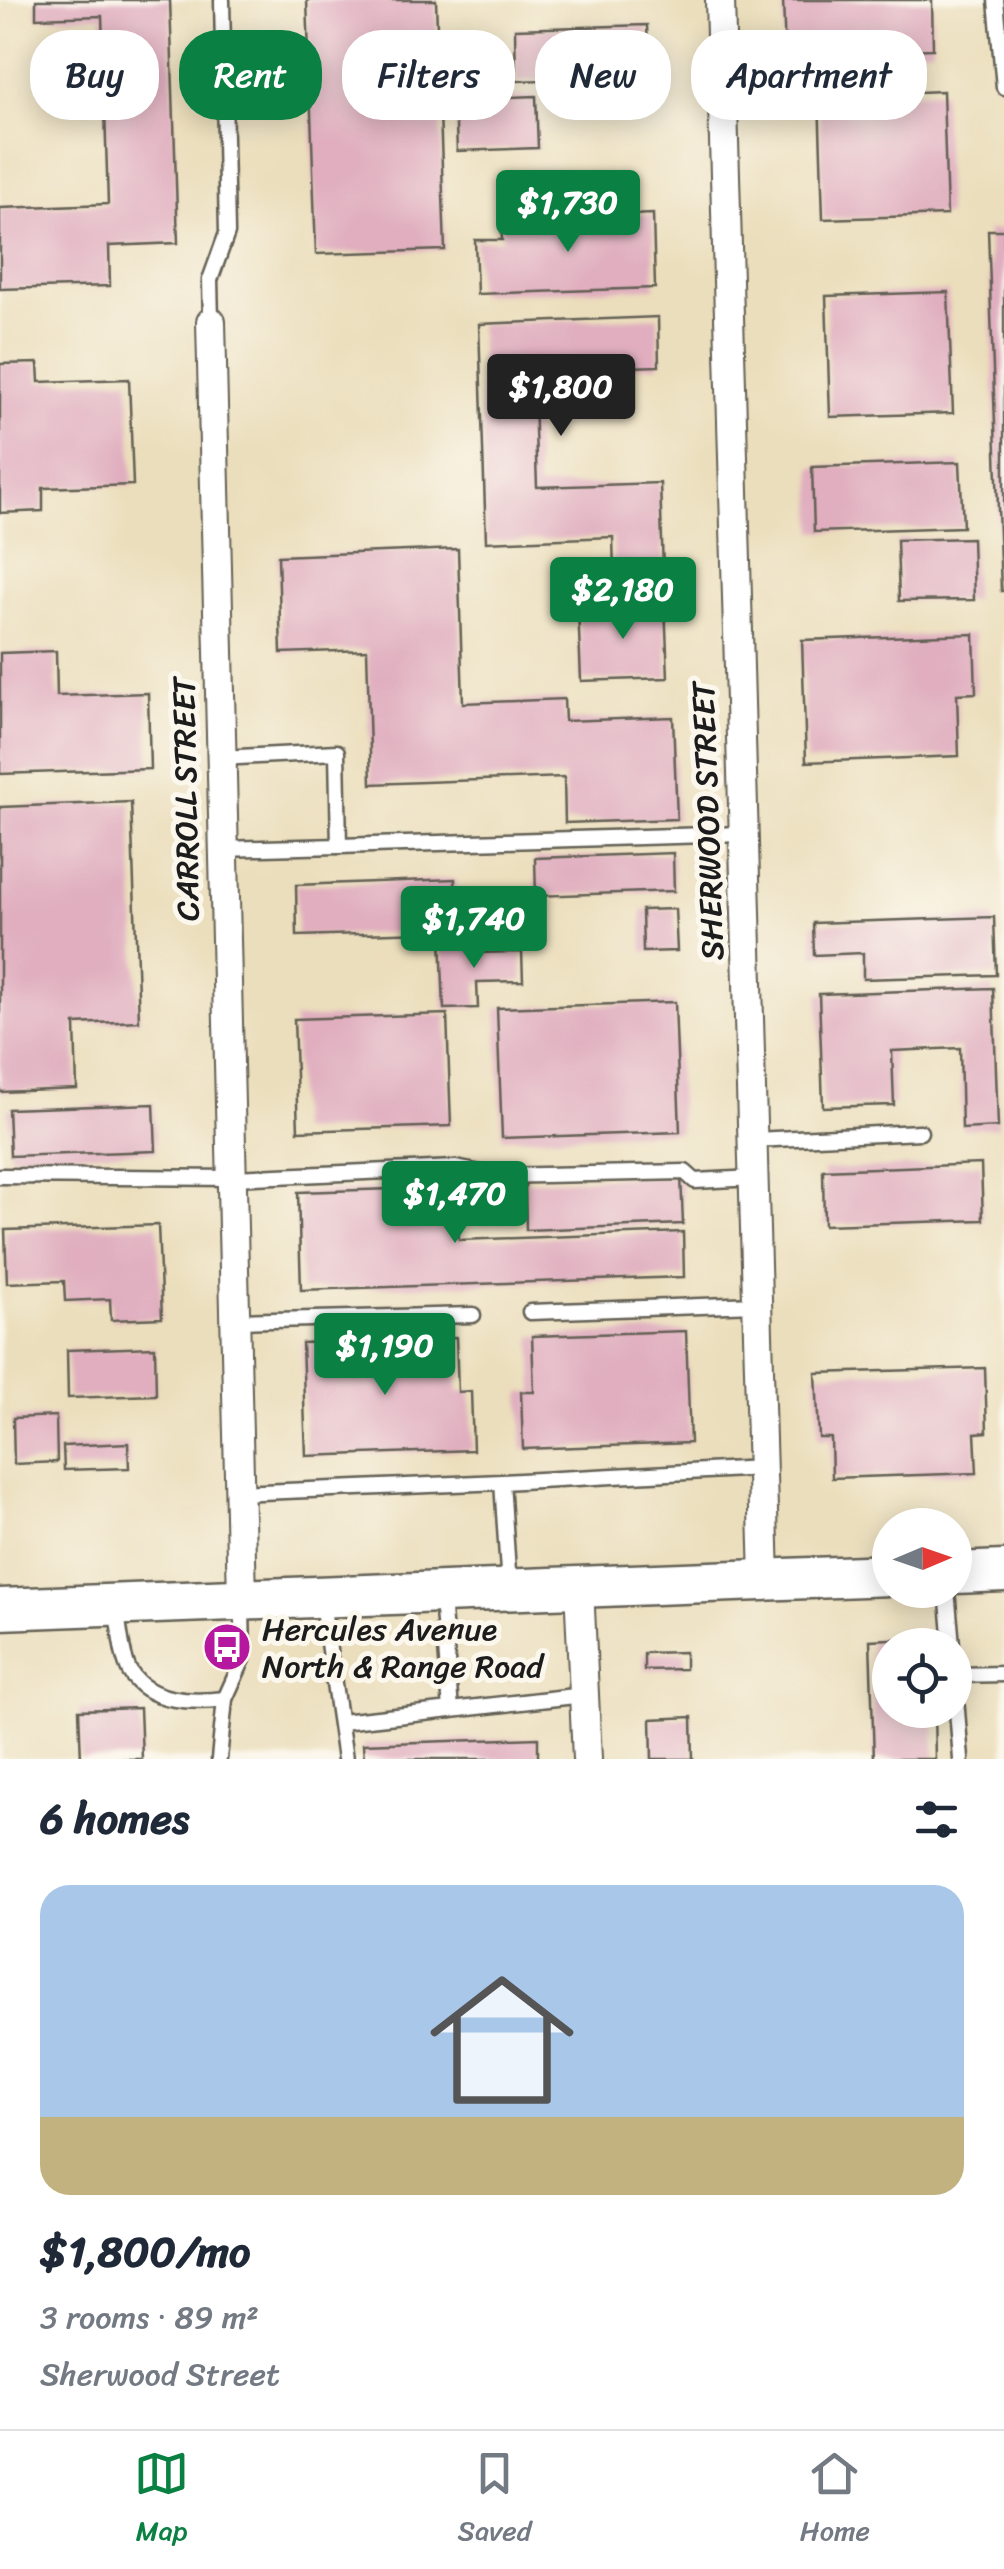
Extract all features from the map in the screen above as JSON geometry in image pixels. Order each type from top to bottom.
[{"type":"street","name":"SHERWOOD STREET","points":[[720,0],[765,1580]]},
{"type":"street","name":"CARROLL STREET","points":[[211,322],[242,1599]]},
{"type":"street","points":[[972,1572],[1004,1571]]},
{"type":"street","points":[[0,1609],[872,1576]]},
{"type":"street","points":[[579,1587],[587,1759]]},
{"type":"lane","name":"CARROLL STREET","points":[[211,322],[210,280],[227,233],[222,0]]},
{"type":"lane","points":[[996,0],[1004,87]]},
{"type":"lane","points":[[220,758],[337,752],[339,846]]},
{"type":"lane","points":[[222,849],[744,834]]},
{"type":"lane","points":[[754,1140],[920,1132]]},
{"type":"lane","points":[[0,1176],[233,1178],[455,1168],[497,1176],[686,1172],[694,1182],[755,1178]]},
{"type":"lane","points":[[530,1312],[757,1304]]},
{"type":"lane","points":[[235,1321],[473,1314]]},
{"type":"lane","points":[[239,1493],[762,1468]]},
{"type":"lane","points":[[502,1482],[510,1590]]},
{"type":"lane","points":[[442,1592],[451,1710]]},
{"type":"lane","points":[[321,1596],[345,1759]]},
{"type":"lane","points":[[218,1759],[225,1700],[243,1659],[242,1599]]},
{"type":"lane","points":[[114,1604],[130,1672],[152,1692],[193,1703],[225,1700]]},
{"type":"lane","points":[[972,1675],[1004,1674]]},
{"type":"lane","points":[[342,1722],[584,1696]]},
{"type":"lane","points":[[958,1728],[961,1759]]},
{"type":"building","points":[[36,0],[170,0],[178,243],[109,246],[110,286],[0,289],[0,208],[108,204],[105,120],[159,120],[159,30],[102,30],[102,16],[36,18]]},
{"type":"building","points":[[307,0],[436,0],[437,30],[342,30],[342,120],[440,120],[445,250],[316,254],[311,120],[322,120],[322,30],[308,30]]},
{"type":"building","points":[[783,0],[932,0],[933,49],[927,49],[927,30],[784,30]]},
{"type":"building","points":[[647,25],[647,30],[535,30],[535,80],[516,81],[515,29]]},
{"type":"building","points":[[943,91],[947,215],[823,219],[820,120],[927,120],[927,92]]},
{"type":"building","points":[[535,96],[538,148],[457,151],[456,120],[515,120],[515,97]]},
{"type":"building","points":[[653,214],[655,288],[477,294],[475,240],[502,240],[501,220]]},
{"type":"building","points":[[988,230],[1004,230],[1004,591],[1001,591]]},
{"type":"building","points":[[948,292],[953,413],[830,417],[826,296]]},
{"type":"building","points":[[658,317],[659,366],[533,370],[537,487],[660,483],[663,570],[614,572],[613,537],[486,542],[479,324]]},
{"type":"building","points":[[38,363],[39,382],[129,379],[133,485],[43,488],[43,511],[0,513],[0,364]]},
{"type":"building","points":[[960,462],[963,527],[814,532],[812,467]]},
{"type":"building","points":[[972,538],[974,600],[899,601],[897,540]]},
{"type":"building","points":[[458,549],[463,703],[564,699],[565,721],[673,717],[677,819],[565,823],[564,777],[371,784],[367,650],[281,653],[278,556]]},
{"type":"building","points":[[665,603],[668,678],[581,681],[578,606]]},
{"type":"building","points":[[974,634],[976,693],[957,694],[959,756],[806,762],[802,640]]},
{"type":"building","points":[[56,651],[57,696],[148,693],[150,769],[0,774],[0,653]]},
{"type":"building","points":[[131,802],[139,1021],[75,1024],[77,1089],[0,1092],[0,807]]},
{"type":"building","points":[[673,853],[674,891],[536,896],[535,858]]},
{"type":"building","points":[[455,879],[457,931],[297,936],[296,885]]},
{"type":"building","points":[[675,909],[677,951],[643,952],[642,910]]},
{"type":"building","points":[[994,917],[996,975],[863,979],[863,953],[814,955],[813,923]]},
{"type":"building","points":[[476,937],[476,953],[522,952],[523,981],[477,982],[478,1008],[444,1009],[441,938]]},
{"type":"building","points":[[993,988],[998,1127],[962,1129],[960,1048],[892,1051],[894,1105],[823,1107],[819,994]]},
{"type":"building","points":[[675,1002],[680,1132],[502,1138],[497,1008]]},
{"type":"building","points":[[447,1014],[451,1126],[298,1131],[294,1019]]},
{"type":"building","points":[[154,1104],[156,1151],[10,1156],[8,1109]]},
{"type":"building","points":[[981,1164],[983,1220],[824,1225],[823,1170]]},
{"type":"building","points":[[681,1175],[683,1224],[526,1230],[525,1181]]},
{"type":"building","points":[[457,1187],[459,1240],[683,1232],[684,1277],[301,1290],[298,1192]]},
{"type":"building","points":[[158,1225],[162,1318],[111,1320],[110,1299],[65,1301],[64,1281],[7,1283],[5,1230]]},
{"type":"building","points":[[686,1331],[690,1443],[523,1449],[521,1392],[534,1392],[532,1336]]},
{"type":"building","points":[[456,1337],[458,1392],[471,1391],[473,1450],[306,1456],[302,1343]]},
{"type":"building","points":[[155,1347],[156,1395],[68,1398],[67,1350]]},
{"type":"building","points":[[985,1368],[987,1432],[975,1433],[977,1473],[832,1478],[831,1438],[819,1438],[816,1373]]},
{"type":"building","points":[[56,1416],[57,1462],[14,1464],[13,1418]]},
{"type":"building","points":[[128,1443],[129,1468],[64,1470],[63,1446]]},
{"type":"building","points":[[685,1652],[685,1669],[644,1670],[644,1653]]},
{"type":"building","points":[[140,1708],[142,1759],[81,1759],[79,1710]]},
{"type":"building","points":[[692,1717],[693,1759],[652,1759],[651,1719]]},
{"type":"building","points":[[873,1728],[934,1728],[935,1759],[874,1759]]},
{"type":"building","points":[[538,1738],[538,1759],[364,1759],[363,1744]]},
{"type":"place","name":"Hercules Avenue North & Range Road","points":[[227,1647]]}]
